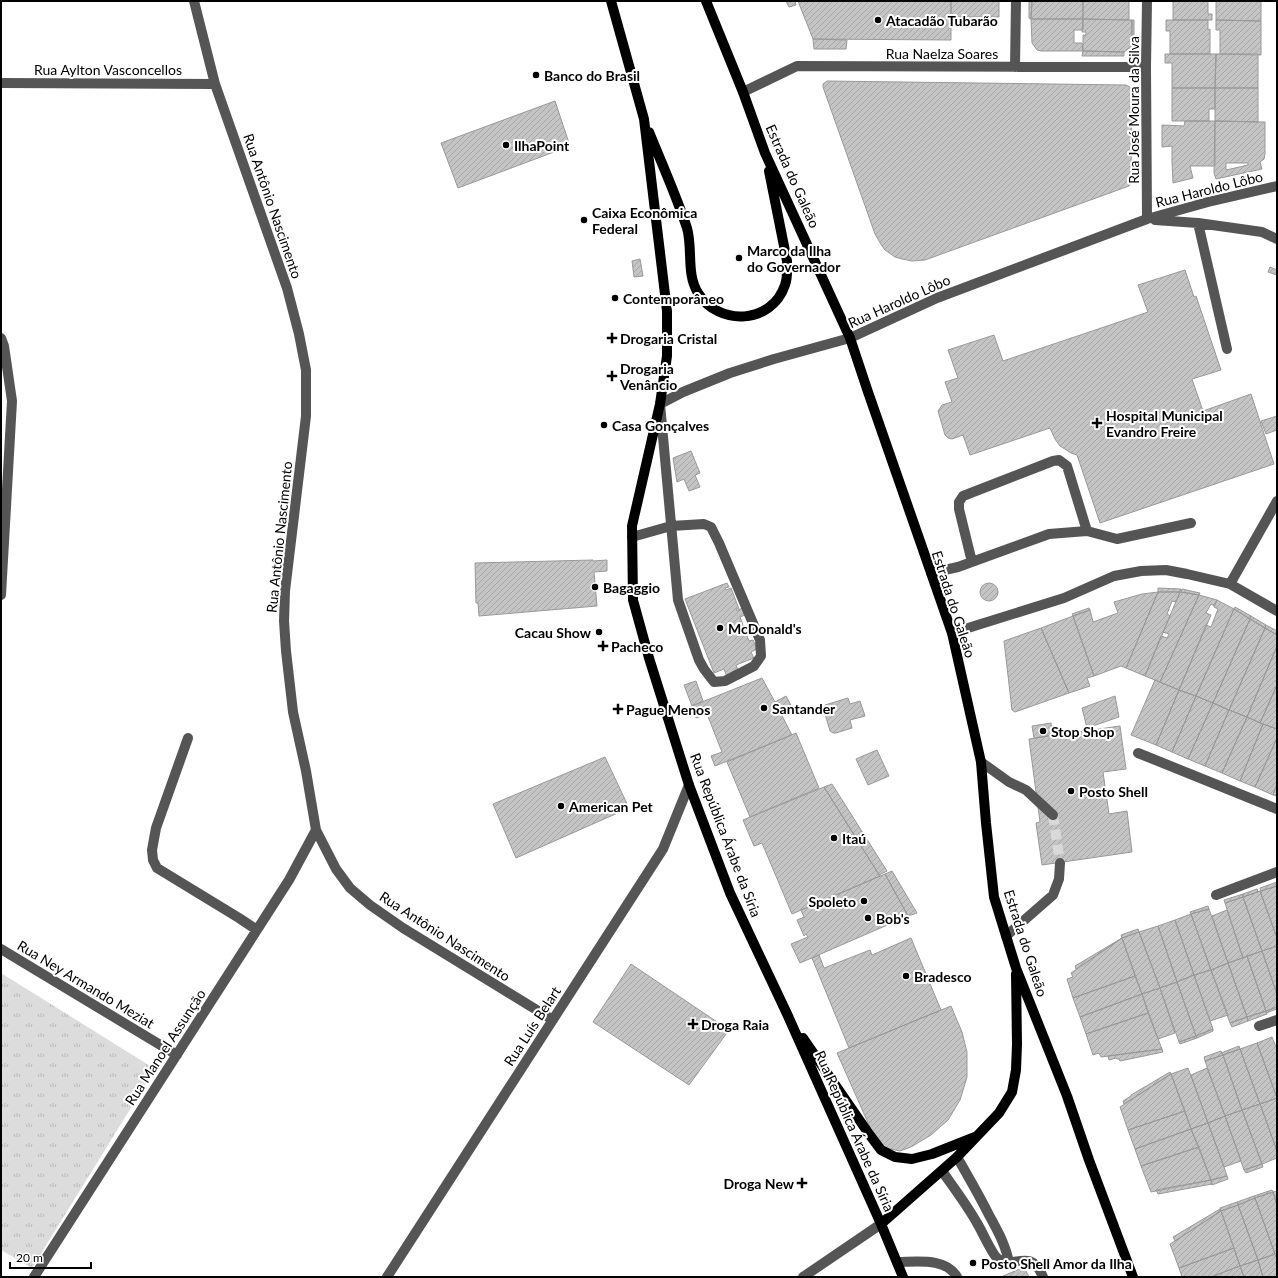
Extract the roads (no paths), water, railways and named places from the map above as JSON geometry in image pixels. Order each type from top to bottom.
[{"type":"main road","points":[[611,1],[644,118],[687,230],[693,282],[698,293],[705,302],[714,310],[725,315],[747,317],[760,313],[779,297],[785,286],[787,261],[765,153]]},
{"type":"main road","name":"Estrada do Galeão","points":[[706,1],[743,92],[765,153],[850,338],[952,633],[982,762],[986,823],[994,897],[1016,968],[1067,1096],[1089,1160],[1133,1277]]},
{"type":"main road","points":[[644,118],[667,311],[667,356],[660,404]]},
{"type":"main road","name":"Rua República Árabe da Síria","points":[[660,404],[632,526],[633,600],[649,658],[689,785],[730,893],[788,1016],[881,1224],[903,1277]]},
{"type":"main road","points":[[881,1224],[958,1157],[999,1113],[1012,1092],[1016,1070],[1017,1044],[1016,968]]},
{"type":"main road","points":[[788,1016],[881,1150],[895,1157],[912,1159],[932,1154],[979,1135]]},
{"type":"street","name":"Rua Antônio Nascimento","points":[[194,1],[215,84],[287,288],[300,334],[306,370],[306,416],[285,591],[284,621],[293,712],[306,771],[316,830],[336,869],[350,888],[370,905],[403,928],[553,1020]]},
{"type":"street","points":[[1015,67],[1016,1]]},
{"type":"street","name":"Rua José Moura da Silva","points":[[1147,1],[1147,219]]},
{"type":"street","name":"Rua Naelza Soares","points":[[743,92],[797,66],[1146,68]]},
{"type":"street","name":"Rua Aylton Vasconcellos","points":[[1,83],[215,84]]},
{"type":"street","name":"Rua Haroldo Lôbo","points":[[660,404],[683,392],[730,373],[850,338],[937,298],[1147,219],[1277,186]]},
{"type":"street","name":"Rua Haroldo Lôbo","points":[[1147,219],[1262,232],[1277,239]]},
{"type":"street","points":[[1198,224],[1227,349]]},
{"type":"street","points":[[1,338],[4,346],[12,401],[1,594]]},
{"type":"street","points":[[632,537],[671,526],[704,524],[711,527],[760,640],[761,656],[754,666],[725,681],[714,682],[699,660],[678,600],[671,526],[660,404]]},
{"type":"street","points":[[972,562],[959,509],[963,496],[1053,461],[1059,460],[1067,466],[1087,531]]},
{"type":"street","points":[[1230,584],[1277,502]]},
{"type":"street","points":[[931,573],[958,568],[1050,534],[1087,531],[1117,539],[1191,523]]},
{"type":"street","points":[[952,633],[1064,598],[1114,576],[1141,571],[1166,570],[1230,584],[1277,611]]},
{"type":"street","points":[[188,738],[156,828],[152,850],[153,860],[157,868],[257,930]]},
{"type":"street","points":[[1138,753],[1277,809]]},
{"type":"street","points":[[982,762],[1009,782],[1026,790],[1053,815]]},
{"type":"street","name":"Rua Luís Belart","points":[[387,1277],[663,849],[689,785]]},
{"type":"street","name":"Rua Manoel Assunção","points":[[34,1277],[290,880],[316,830]]},
{"type":"street","points":[[1006,936],[1053,895],[1059,879],[1060,863]]},
{"type":"street","points":[[1216,895],[1277,872]]},
{"type":"street","name":"Rua Ney Armando Meziat","points":[[1,949],[177,1055]]},
{"type":"street","points":[[1259,1026],[1277,1020]]},
{"type":"street","points":[[958,1157],[1002,1240],[1007,1251],[1008,1263]]},
{"type":"street","points":[[942,1171],[966,1206],[997,1259],[1008,1263],[1027,1260],[1035,1264],[1041,1270],[1043,1277]]},
{"type":"street","points":[[803,1277],[881,1224]]},
{"type":"street","points":[[897,1262],[933,1263],[944,1265],[954,1272],[957,1277]]},
{"type":"tunnel","points":[[1053,815],[1060,863]]},
{"type":"place","name":"Atacadão Tubarão","points":[[878,20]]},
{"type":"place","name":"Banco do Brasil","points":[[536,75]]},
{"type":"place","name":"IlhaPoint","points":[[506,145]]},
{"type":"place","name":"Caixa Econômica Federal","points":[[584,220]]},
{"type":"place","name":"Marco da Ilha do Governador","points":[[739,258]]},
{"type":"place","name":"Contemporâneo","points":[[615,298]]},
{"type":"place","name":"Drogaria Cristal","points":[[612,338]]},
{"type":"place","name":"Drogaria Venâncio","points":[[612,376]]},
{"type":"place","name":"Hospital Municipal Evandro Freire","points":[[1097,423]]},
{"type":"place","name":"Casa Gonçalves","points":[[604,425]]},
{"type":"place","name":"Bagaggio","points":[[595,587]]},
{"type":"place","name":"McDonald's","points":[[720,628]]},
{"type":"place","name":"Cacau Show","points":[[599,632]]},
{"type":"place","name":"Pacheco","points":[[603,646]]},
{"type":"place","name":"Santander","points":[[764,708]]},
{"type":"place","name":"Pague Menos","points":[[618,709]]},
{"type":"place","name":"Stop Shop","points":[[1043,731]]},
{"type":"place","name":"Posto Shell","points":[[1071,791]]},
{"type":"place","name":"American Pet","points":[[561,806]]},
{"type":"place","name":"Itaú","points":[[834,838]]},
{"type":"place","name":"Spoleto","points":[[864,901]]},
{"type":"place","name":"Bob's","points":[[868,918]]},
{"type":"place","name":"Bradesco","points":[[906,976]]},
{"type":"place","name":"Droga Raia","points":[[693,1024]]},
{"type":"place","name":"Droga New","points":[[802,1183]]},
{"type":"place","name":"Posto Shell Amor da Ilha","points":[[973,1263]]}]
